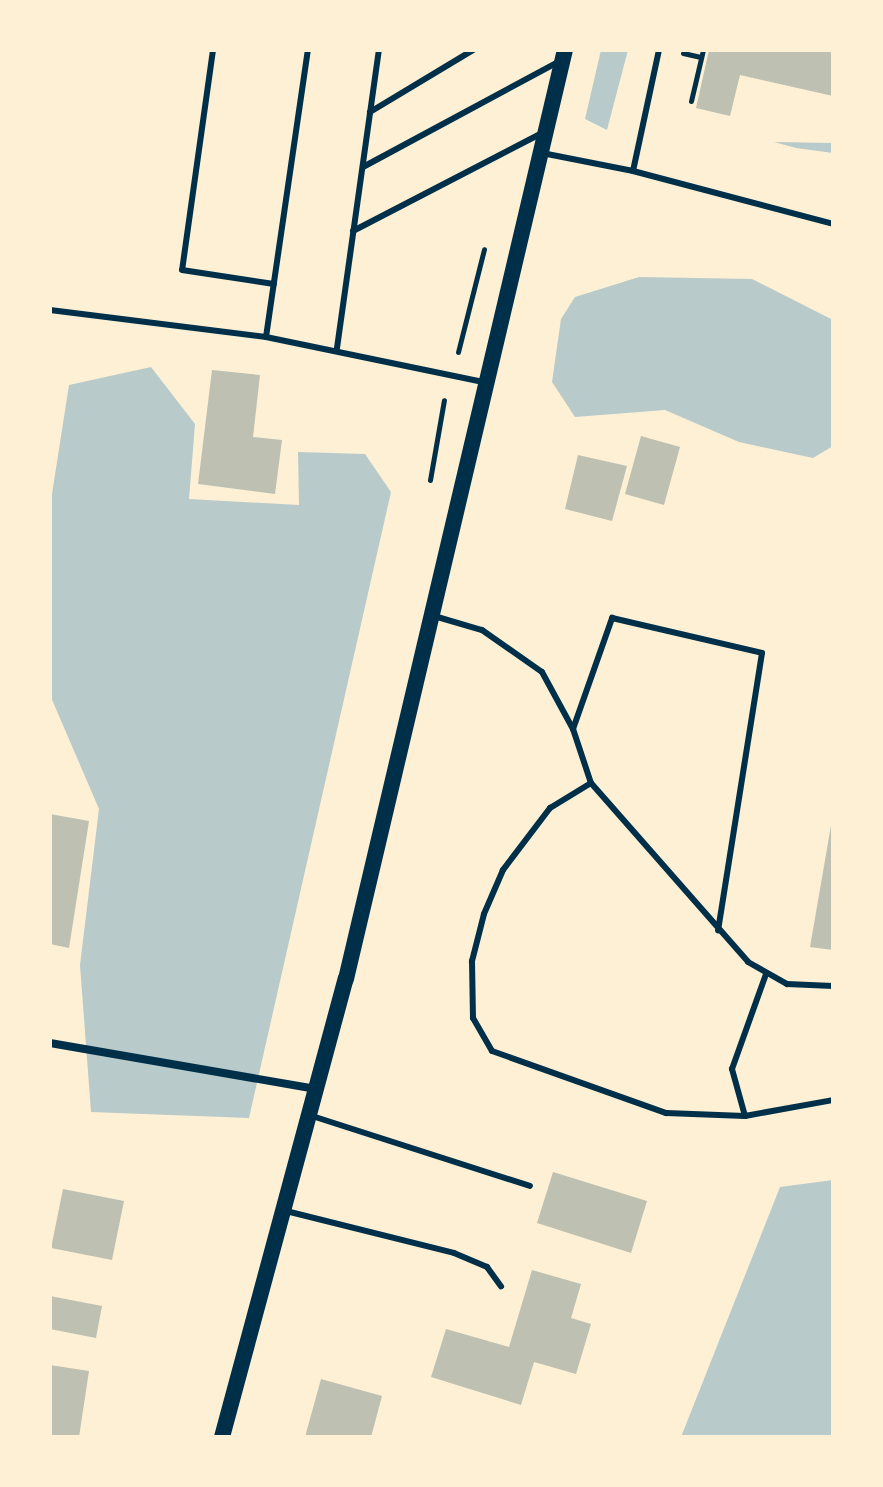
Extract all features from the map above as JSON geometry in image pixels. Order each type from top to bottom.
[{"type":"main road","points":[[222,1437],[316,1089],[564,55]]},
{"type":"street","points":[[50,1043],[316,1089]]},
{"type":"lane","points":[[213,50],[182,270],[274,284]]},
{"type":"lane","points":[[266,337],[308,50]]},
{"type":"lane","points":[[337,348],[379,50]]},
{"type":"lane","points":[[370,112],[473,50]]},
{"type":"lane","points":[[633,171],[659,50]]},
{"type":"lane","points":[[363,167],[564,55]]},
{"type":"lane","points":[[353,231],[546,131]]},
{"type":"lane","points":[[541,153],[633,171],[833,224]]},
{"type":"lane","points":[[50,310],[337,348],[485,382]]},
{"type":"lane","points":[[430,616],[482,630],[542,672],[573,729],[591,783],[718,931],[766,974],[787,984],[833,986]]},
{"type":"lane","points":[[573,729],[612,618],[762,653],[718,931]]},
{"type":"lane","points":[[591,783],[550,808],[503,870],[472,961],[473,1018],[492,1051],[582,1089],[666,1113],[745,1116],[833,1100]]},
{"type":"lane","points":[[745,1116],[732,1069],[766,974]]},
{"type":"lane","points":[[309,1115],[530,1186]]},
{"type":"lane","points":[[283,1210],[454,1253],[487,1267],[501,1286]]},
{"type":"path","points":[[684,53],[702,53],[701,70],[691,101]]},
{"type":"shaded area","points":[[601,50],[628,50],[607,130],[585,119]]},
{"type":"shaded area","points":[[774,142],[833,143],[833,153],[796,148]]},
{"type":"shaded area","points":[[639,277],[752,279],[833,320],[833,446],[813,458],[739,442],[665,410],[575,417],[552,382],[561,319],[575,297]]},
{"type":"shaded area","points":[[151,367],[195,424],[189,499],[299,505],[298,452],[365,454],[391,492],[249,1118],[91,1112],[80,965],[99,809],[50,695],[50,507],[69,385]]},
{"type":"shaded area","points":[[833,1180],[833,1437],[681,1437],[780,1187]]},
{"type":"building","points":[[709,50],[833,50],[833,96],[740,75],[730,116],[696,108]]},
{"type":"building","points":[[212,370],[260,375],[253,437],[282,440],[275,494],[198,484]]},
{"type":"building","points":[[641,436],[680,447],[664,505],[625,494]]},
{"type":"building","points":[[578,455],[627,466],[612,521],[565,509]]},
{"type":"building","points":[[50,814],[89,821],[69,948],[50,944]]},
{"type":"building","points":[[833,814],[833,950],[810,947]]},
{"type":"building","points":[[553,1172],[647,1201],[631,1253],[537,1223]]},
{"type":"building","points":[[63,1189],[124,1201],[112,1260],[51,1248]]},
{"type":"building","points":[[532,1270],[581,1284],[571,1318],[591,1324],[576,1374],[534,1362],[521,1405],[431,1377],[446,1329],[509,1347]]},
{"type":"building","points":[[50,1296],[102,1306],[96,1338],[50,1329]]},
{"type":"building","points":[[50,1365],[89,1371],[79,1437],[50,1437]]},
{"type":"building","points":[[321,1379],[382,1396],[371,1437],[305,1437]]}]
